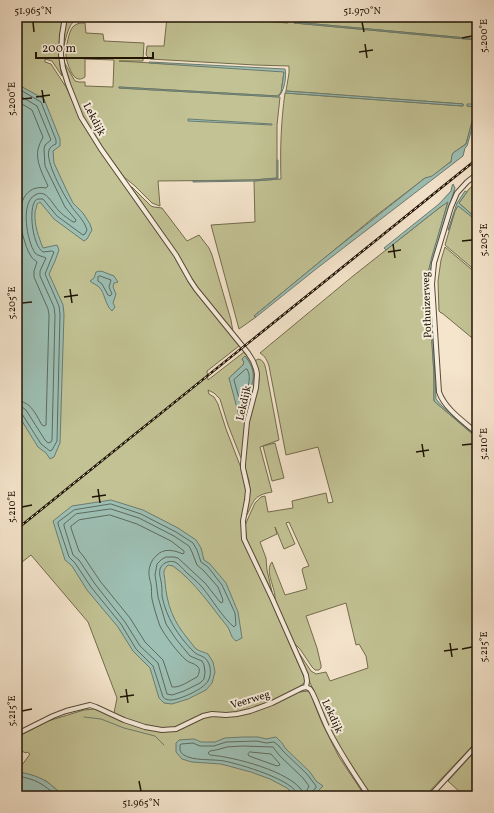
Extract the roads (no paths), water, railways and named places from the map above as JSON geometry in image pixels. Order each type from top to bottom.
[{"type":"street","name":"Lekdijk","points":[[65,17],[61,55],[63,68],[81,117],[101,149],[176,255],[193,285],[248,353],[255,365],[257,374],[256,388],[248,422],[243,464],[248,490],[243,521],[243,533],[246,544],[306,675],[306,687],[312,692],[331,734],[348,765],[369,796]]},
{"type":"street","name":"Pothuizerweg","points":[[477,174],[457,193],[451,207],[434,263],[432,284],[439,392],[442,399],[450,409],[477,433]]},
{"type":"street","name":"Veerweg","points":[[17,734],[53,716],[90,705],[124,720],[145,727],[162,730],[176,729],[209,714],[226,715],[250,711],[272,703],[306,687]]},
{"type":"street","points":[[430,796],[477,745]]},
{"type":"water","points":[[294,23],[477,39],[477,40]]},
{"type":"water","points":[[149,62],[285,69],[286,72],[282,92],[278,97],[119,88],[277,96],[281,93],[284,72]]},
{"type":"water","points":[[17,84],[44,99],[60,139],[60,146],[53,151],[54,163],[73,203],[83,213],[92,230],[87,239],[84,241],[54,219],[40,202],[37,204],[35,222],[38,236],[43,248],[57,245],[59,250],[49,274],[63,305],[64,314],[60,443],[54,457],[50,459],[46,453],[38,447],[17,413]]},
{"type":"water","points":[[286,91],[463,104],[463,106],[285,93]]},
{"type":"water","points":[[477,103],[477,111],[463,156],[256,317],[254,316],[425,178],[432,176],[451,162],[453,153],[466,144],[476,107],[467,106],[467,104]]},
{"type":"water","points":[[188,119],[272,124],[272,125],[188,121]]},
{"type":"water","points":[[277,160],[278,179],[193,182],[277,178]]},
{"type":"water","points":[[453,184],[455,188],[430,273],[436,399],[476,437],[434,401],[434,375],[428,273],[448,202],[386,250],[384,248],[439,204],[451,191]]},
{"type":"water","points":[[465,191],[467,192],[459,203],[477,219],[477,221],[458,206],[448,230],[457,203]]},
{"type":"water","points":[[101,271],[114,276],[118,282],[114,283],[113,287],[116,294],[113,303],[115,307],[112,311],[108,306],[103,292],[98,286],[90,281],[94,278],[96,272]]},
{"type":"water","points":[[245,356],[252,367],[253,380],[244,414],[243,416],[239,416],[229,378],[243,365],[244,362],[242,359]]},
{"type":"water","points":[[111,500],[143,510],[178,528],[196,540],[201,548],[204,560],[210,564],[226,583],[238,612],[242,638],[236,641],[227,626],[188,579],[173,566],[168,565],[165,569],[164,573],[167,598],[178,626],[196,649],[208,654],[213,662],[215,672],[212,683],[206,690],[188,699],[172,704],[164,703],[159,698],[150,668],[133,651],[118,627],[87,590],[72,566],[65,560],[53,521],[72,506]]},
{"type":"water","points":[[258,737],[266,739],[276,737],[310,772],[316,781],[323,786],[313,796],[296,796],[287,788],[270,779],[251,772],[221,764],[192,762],[182,759],[176,752],[176,743],[179,740],[194,739],[201,742],[215,742],[225,738]]},
{"type":"water","points":[[17,772],[30,774],[43,779],[64,796],[17,796]]},
{"type":"waterway","points":[[84,717],[101,719],[124,728],[155,736],[164,745]]},
{"type":"railway","points":[[17,529],[477,159]]}]
